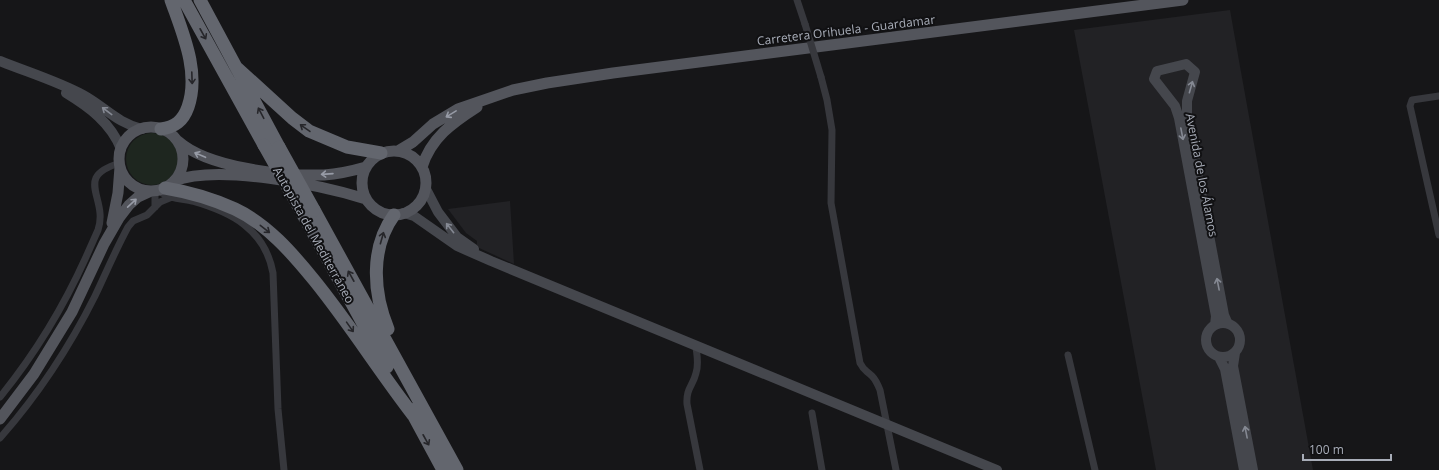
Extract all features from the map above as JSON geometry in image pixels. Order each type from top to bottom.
[{"type":"highway","points":[[161,129],[169,128],[177,124],[182,119],[190,102],[192,82],[189,54],[171,0]]},
{"type":"highway","name":"Autopista del Mediterráneo","points":[[184,0],[443,470]]},
{"type":"highway","name":"Autopista del Mediterráneo","points":[[200,0],[279,147],[457,470]]},
{"type":"highway","points":[[236,67],[292,118],[309,131],[347,147],[382,153]]},
{"type":"highway","points":[[163,190],[184,191],[236,210],[256,222],[278,239],[296,258],[337,309],[388,384],[413,415]]},
{"type":"highway","points":[[399,214],[386,226],[381,239],[376,265],[377,287],[382,314],[391,337],[443,444]]},
{"type":"main road","name":"Carretera Orihuela - Guardamar","points":[[398,151],[413,142],[433,124],[458,109],[513,90],[548,83],[613,73],[1184,0]]},
{"type":"main road","points":[[0,61],[83,95],[129,126],[142,129]]},
{"type":"main road","name":"Avenida de los Álamos","points":[[1215,324],[1216,316],[1179,118],[1174,106],[1154,79],[1157,71],[1186,64],[1195,72],[1187,101],[1187,118],[1224,315],[1227,322]]},
{"type":"main road","points":[[16,68],[64,92],[95,113],[116,136],[121,149],[118,193],[114,216],[104,244]]},
{"type":"main road","name":"Carretera Orihuela - Guardamar","points":[[422,167],[426,154],[433,143],[453,124],[484,103],[513,90]]},
{"type":"main road","points":[[121,149],[126,140],[133,133],[151,127],[170,133],[186,148],[214,160],[262,171],[306,175],[325,175],[345,173],[366,167]]},
{"type":"main road","points":[[120,164],[124,176],[131,184],[140,189],[163,190],[180,174],[183,165],[183,156],[177,140]]},
{"type":"main road","points":[[399,214],[414,208],[421,200],[426,189],[426,177],[422,167],[413,156],[398,151],[382,153],[372,159],[366,167],[362,177],[362,189],[366,199],[373,208],[382,213],[414,216],[457,246],[491,261],[696,347],[997,470]]},
{"type":"main road","points":[[0,419],[34,374],[72,312],[104,244],[119,218],[129,205],[138,197],[163,190],[183,178],[197,175],[243,176],[312,186],[366,199]]},
{"type":"main road","points":[[426,189],[438,212],[457,237],[491,261]]},
{"type":"main road","points":[[1235,353],[1224,357],[1219,357],[1214,355],[1209,350],[1206,343],[1208,332],[1215,324],[1227,322],[1237,329],[1241,338],[1238,349],[1235,353],[1233,366],[1253,470]]},
{"type":"main road","points":[[1219,357],[1225,369],[1244,470]]},
{"type":"street","points":[[797,0],[828,100],[832,130],[831,203],[860,363],[863,370],[872,376],[880,390],[896,470]]},
{"type":"street","points":[[1439,96],[1412,100],[1410,106],[1439,235]]},
{"type":"street","points":[[0,397],[32,355],[59,312],[78,276],[98,229],[100,214],[95,181],[96,175],[107,167],[120,164]]},
{"type":"street","points":[[0,438],[37,394],[56,366],[95,297],[128,226],[133,221],[147,215],[158,204],[163,190]]},
{"type":"street","points":[[158,204],[163,190]]},
{"type":"street","points":[[163,190],[207,205],[239,220],[257,237],[271,261],[274,295],[278,409],[284,470]]},
{"type":"street","points":[[696,347],[698,366],[696,375],[687,394],[687,399],[700,470]]},
{"type":"street","points":[[1068,355],[1095,470]]},
{"type":"street","points":[[812,413],[822,470]]},
{"type":"shaded area","points":[[1230,10],[1313,470],[1156,470],[1074,30]]},
{"type":"shaded area","points":[[147,133],[157,133],[166,137],[174,145],[178,154],[178,164],[174,173],[166,181],[157,185],[147,185],[138,181],[130,173],[126,164],[126,154],[130,145],[138,137]]},
{"type":"shaded area","points":[[510,201],[514,264],[477,247],[477,241],[466,233],[448,209]]}]
